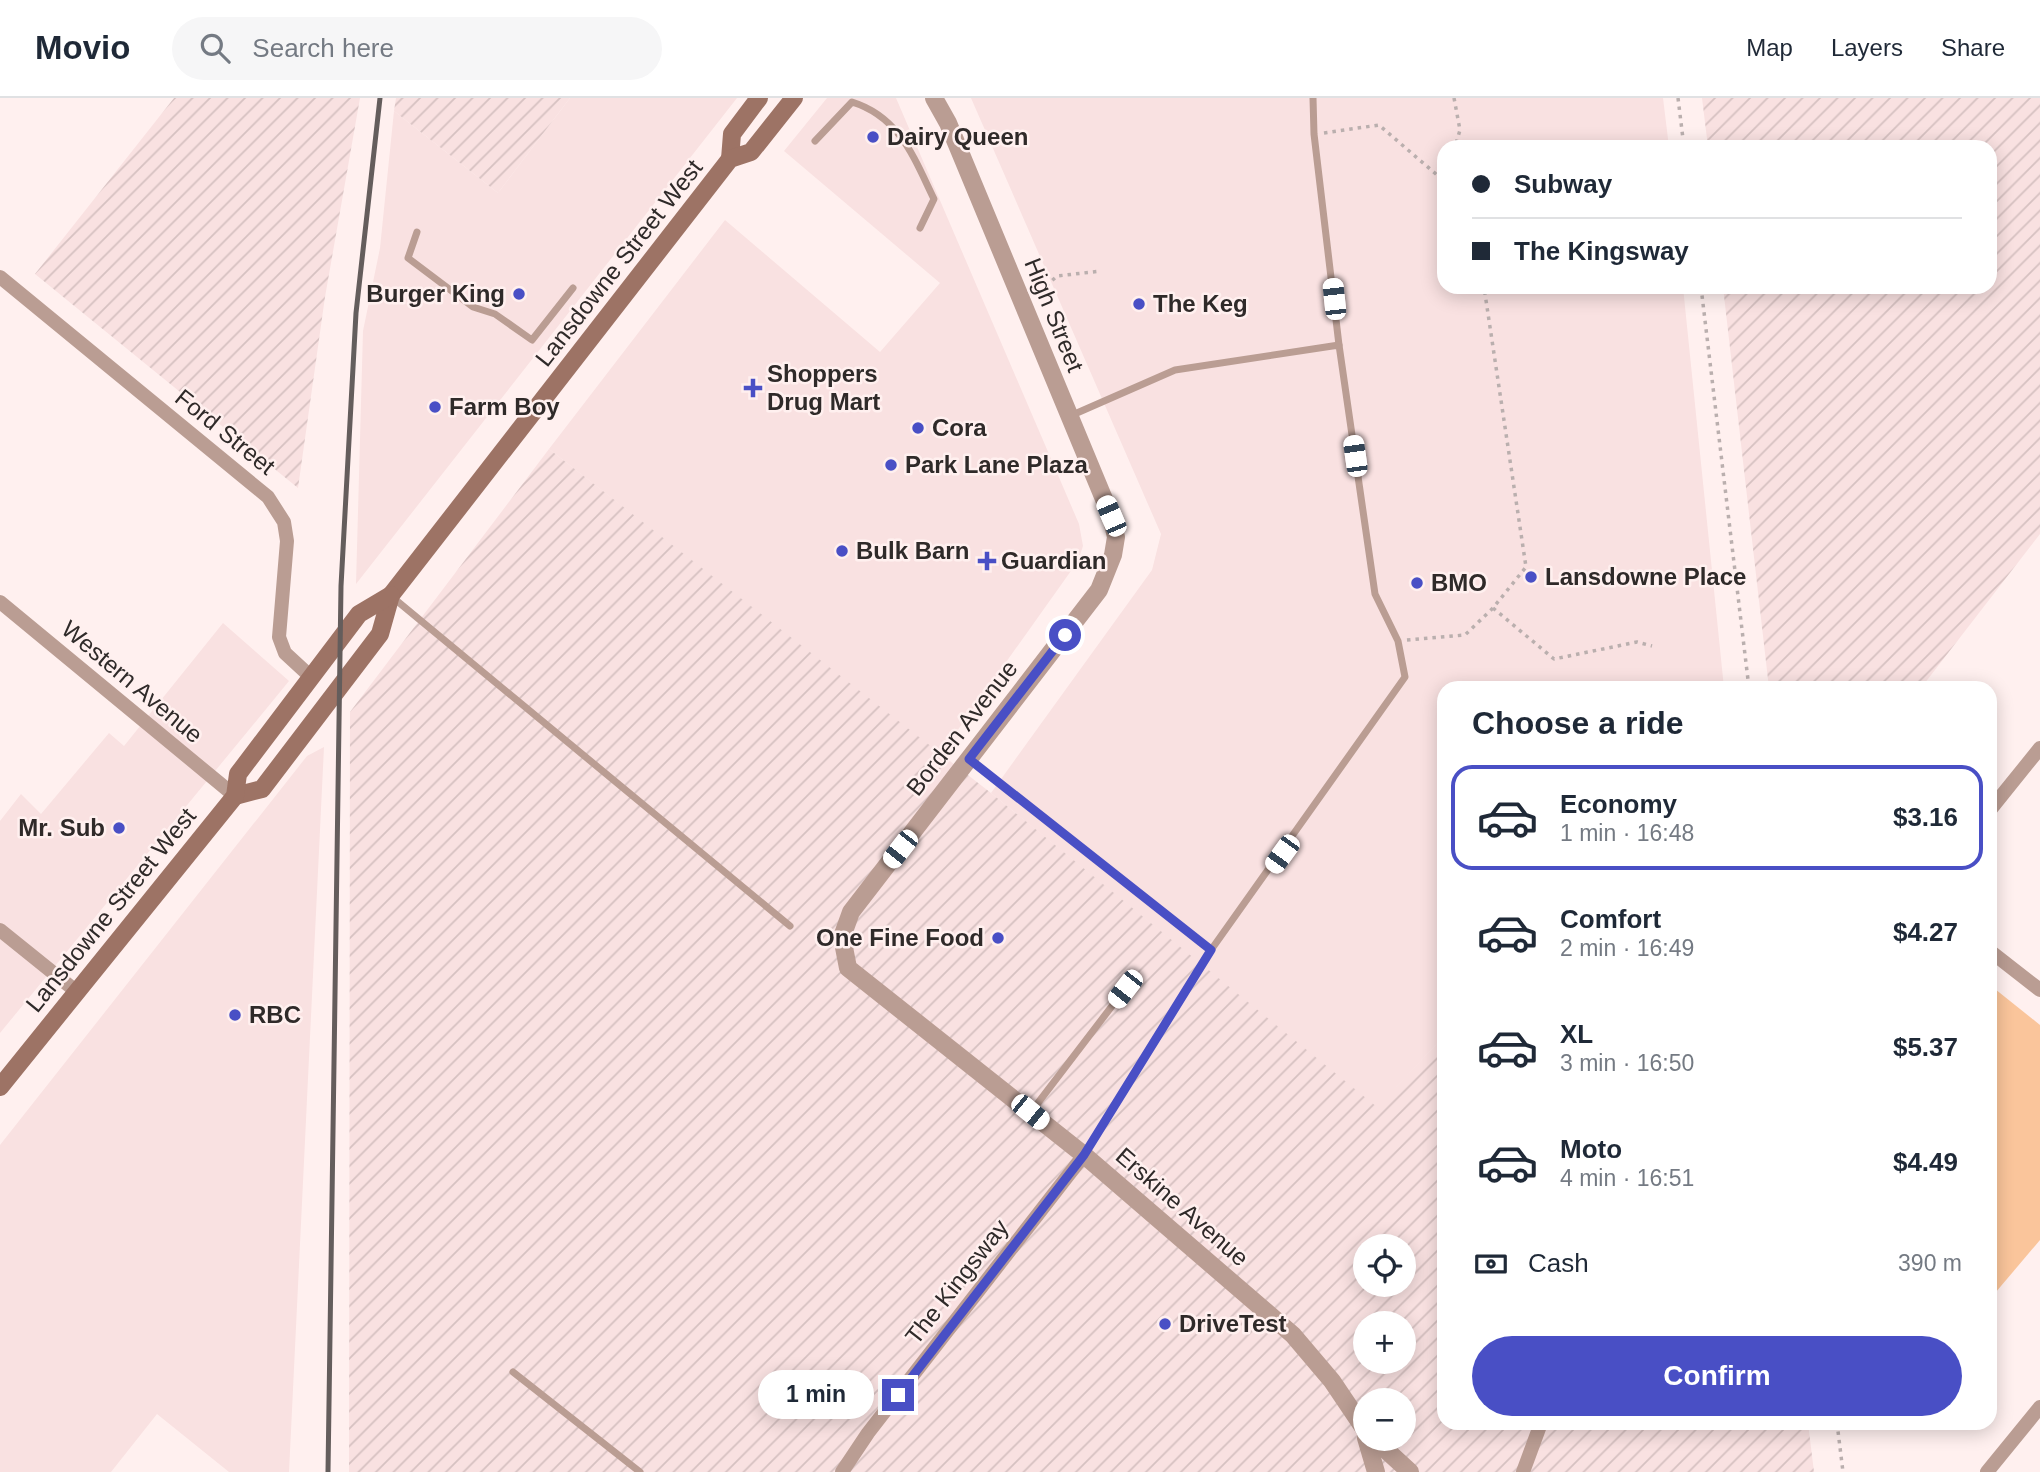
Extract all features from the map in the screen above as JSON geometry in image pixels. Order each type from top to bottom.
[{"type":"main road","name":"Lansdowne Street West","points":[[235,796],[262,789],[380,634],[391,596],[730,159],[732,134],[759,98]]},
{"type":"main road","name":"Lansdowne Street West","points":[[730,159],[751,152],[794,98]]},
{"type":"main road","name":"Lansdowne Street West","points":[[0,1087],[235,796],[238,774],[359,614],[391,596]]},
{"type":"street","name":"High Street","points":[[934,98],[948,123],[1111,516],[1116,537],[1113,555]]},
{"type":"street","name":"Ford Street","points":[[0,276],[268,497],[284,522],[287,541],[279,637],[285,653],[311,677]]},
{"type":"street","name":"Borden Avenue","points":[[848,968],[842,937],[851,912],[1099,590],[1113,555]]},
{"type":"street","name":"Western Avenue","points":[[0,602],[235,796]]},
{"type":"street","points":[[1997,801],[2040,748]]},
{"type":"street","points":[[0,930],[77,992]]},
{"type":"street","points":[[1997,956],[2040,990]]},
{"type":"street","name":"Erskine Avenue","points":[[848,968],[1084,1155],[1293,1335],[1332,1381],[1353,1414]]},
{"type":"street","name":"The Kingsway","points":[[842,1472],[868,1433],[1084,1155]]},
{"type":"street","points":[[1987,1472],[2040,1407]]},
{"type":"street","points":[[1523,1472],[1538,1430]]},
{"type":"street","points":[[1370,1451],[1376,1472]]},
{"type":"street","points":[[1386,1451],[1410,1472]]},
{"type":"lane","points":[[1084,1155],[1211,950],[1405,677],[1398,641],[1374,594],[1339,345],[1314,134],[1313,98]]},
{"type":"lane","points":[[815,141],[852,102],[867,107],[903,136],[934,199],[920,228]]},
{"type":"lane","points":[[417,232],[408,258],[473,307],[495,314],[532,340],[573,288]]},
{"type":"lane","points":[[1070,416],[1175,370],[1339,345]]},
{"type":"lane","points":[[391,596],[790,926]]},
{"type":"lane","points":[[969,759],[1211,950]]},
{"type":"lane","points":[[1030,1112],[1125,989]]},
{"type":"lane","points":[[513,1373],[640,1472]]},
{"type":"path","points":[[1454,98],[1460,130],[1457,140]]},
{"type":"path","points":[[1678,98],[1683,140]]},
{"type":"path","points":[[1314,134],[1379,125],[1437,175]]},
{"type":"path","points":[[1046,286],[1057,276],[1101,271]]},
{"type":"path","points":[[1398,641],[1465,635],[1493,608],[1526,567],[1485,294]]},
{"type":"path","points":[[1702,294],[1748,681]]},
{"type":"path","points":[[1493,608],[1554,659],[1637,642],[1652,646]]},
{"type":"path","points":[[1838,1430],[1843,1472]]},
{"type":"shaded area","points":[[174,98],[360,98],[325,297],[298,488],[35,274]]},
{"type":"shaded area","points":[[396,98],[570,98],[498,193],[394,111]]},
{"type":"shaded area","points":[[570,98],[737,98],[356,584],[363,331],[380,248],[394,111],[498,193]]},
{"type":"shaded area","points":[[827,98],[896,98],[1079,524],[1083,546],[1078,561],[940,755],[549,449],[725,220],[880,352],[940,283],[784,151]]},
{"type":"shaded area","points":[[971,98],[1663,98],[1668,140],[1437,140],[1437,294],[1684,294],[1723,681],[1437,681],[1437,1044],[1377,1108],[991,793],[1152,570],[1161,534]]},
{"type":"shaded area","points":[[1702,98],[2040,98],[2040,534],[1926,681],[1768,681],[1724,294],[1997,294],[1997,140],[1707,140]]},
{"type":"shaded area","points":[[549,449],[991,793],[1377,1107],[1437,1043],[1437,1430],[1809,1430],[1814,1472],[349,1472],[350,712]]},
{"type":"shaded area","points":[[223,623],[289,681],[0,1033],[0,821],[21,794],[41,814],[109,733],[124,746]]},
{"type":"shaded area","points":[[324,747],[289,1472],[229,1472],[157,1414],[111,1472],[0,1472],[0,1145],[307,756]]},
{"type":"shaded area","points":[[1997,991],[2040,1025],[2040,1240],[1997,1291]]},
{"type":"railway","points":[[328,1472],[341,586],[356,313],[380,98]]},
{"type":"place","name":"Dairy Queen","points":[[873,137]]},
{"type":"place","name":"Burger King","points":[[519,294]]},
{"type":"place","name":"The Keg","points":[[1139,304]]},
{"type":"place","name":"Shoppers Drug Mart","points":[[753,388]]},
{"type":"place","name":"Farm Boy","points":[[435,407]]},
{"type":"place","name":"Cora","points":[[918,428]]},
{"type":"place","name":"Park Lane Plaza","points":[[891,465]]},
{"type":"place","name":"Bulk Barn","points":[[842,551]]},
{"type":"place","name":"Guardian","points":[[987,561]]},
{"type":"place","name":"Lansdowne Place","points":[[1531,577]]},
{"type":"place","name":"BMO","points":[[1417,583]]},
{"type":"place","name":"Mr. Sub","points":[[119,828]]},
{"type":"place","name":"One Fine Food","points":[[998,938]]},
{"type":"place","name":"RBC","points":[[235,1015]]},
{"type":"place","name":"DriveTest","points":[[1165,1324]]},
{"type":"route","points":[[898,1395],[1084,1155],[1211,950],[969,759],[1065,635]]}]
